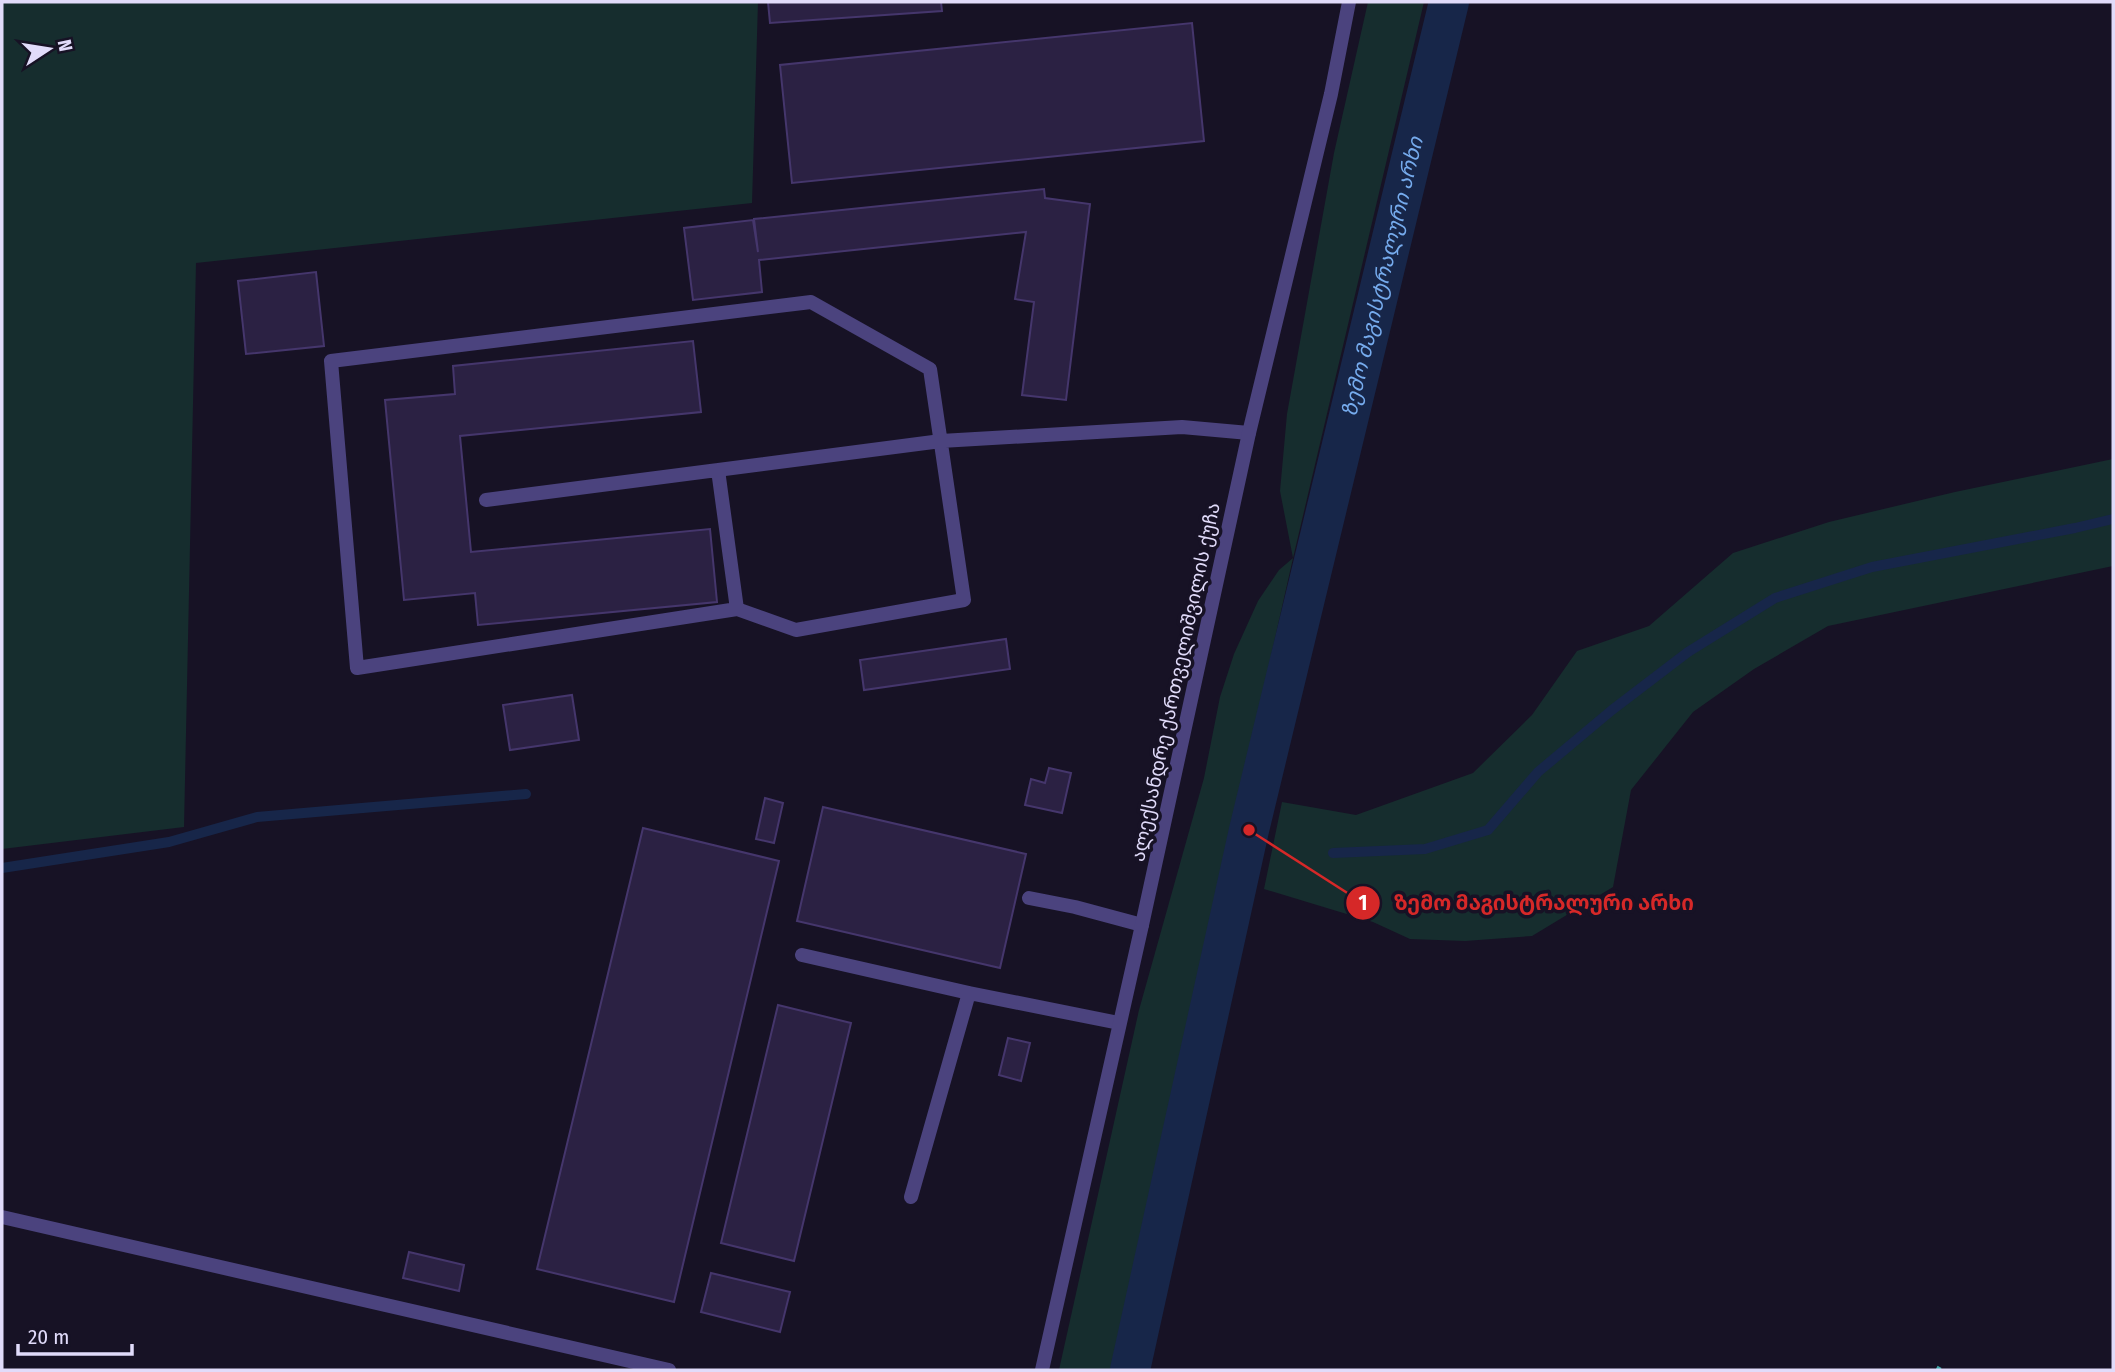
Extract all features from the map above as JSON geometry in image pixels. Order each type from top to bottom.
[{"type":"street","name":"ალექსანდრე ქართველიშვილის ქუჩა","points":[[1042,1370],[1249,433],[1328,107],[1349,2]]},
{"type":"street","points":[[811,302],[930,369],[964,600],[796,629],[737,609],[357,668],[331,360],[811,302]]},
{"type":"street","points":[[486,500],[941,441],[1182,427],[1249,433]]},
{"type":"street","points":[[718,470],[737,609]]},
{"type":"street","points":[[1029,898],[1142,925]]},
{"type":"street","points":[[802,955],[969,993],[1119,1023]]},
{"type":"street","points":[[911,1197],[969,993]]},
{"type":"street","points":[[2,1217],[669,1370]]},
{"type":"green space","points":[[2,2],[758,2],[752,203],[196,263],[184,827],[2,849]]},
{"type":"green space","points":[[1368,2],[1424,2],[1293,558],[1280,491],[1287,414],[1334,153]]},
{"type":"green space","points":[[2113,459],[2113,566],[1828,626],[1754,669],[1693,712],[1631,790],[1613,887],[1532,936],[1465,941],[1410,939],[1373,922],[1264,889],[1282,802],[1356,815],[1473,773],[1532,715],[1577,651],[1649,626],[1733,553],[1829,522]]},
{"type":"green space","points":[[1293,558],[1111,1370],[1059,1370],[1139,1010],[1204,778],[1220,697],[1234,654],[1258,601],[1279,570]]},
{"type":"building","points":[[768,2],[941,2],[942,11],[770,23]]},
{"type":"building","points":[[1192,23],[1204,141],[792,183],[780,65]]},
{"type":"building","points":[[1044,189],[1045,198],[1090,204],[1066,400],[1022,395],[1034,302],[1015,299],[1026,232],[759,260],[762,292],[693,300],[684,228],[753,220],[758,252],[754,219]]},
{"type":"building","points":[[316,272],[324,346],[246,354],[238,281]]},
{"type":"building","points":[[693,341],[701,412],[460,436],[471,552],[710,529],[717,602],[478,625],[475,593],[404,600],[385,400],[455,394],[453,366]]},
{"type":"building","points":[[1006,639],[1010,669],[864,690],[860,660]]},
{"type":"building","points":[[572,695],[579,740],[510,750],[503,705]]},
{"type":"building","points":[[1049,768],[1071,773],[1062,813],[1025,805],[1031,779],[1045,783]]},
{"type":"building","points":[[765,798],[783,803],[774,843],[756,839]]},
{"type":"building","points":[[823,807],[1026,854],[1000,968],[797,921]]},
{"type":"building","points":[[643,828],[779,861],[674,1302],[537,1269]]},
{"type":"building","points":[[778,1005],[851,1023],[794,1261],[721,1243]]},
{"type":"building","points":[[1008,1038],[1030,1043],[1021,1081],[999,1075]]},
{"type":"building","points":[[409,1252],[464,1265],[459,1291],[403,1278]]},
{"type":"building","points":[[711,1273],[790,1292],[780,1332],[701,1312]]},
{"type":"waterway","name":"ზემო მაგისტრალური არხი","points":[[1130,1370],[1249,830],[1449,2]]},
{"type":"waterway","points":[[1333,853],[1425,849],[1488,830],[1538,772],[1612,710],[1688,652],[1775,598],[1872,567],[2113,519]]},
{"type":"waterway","points":[[2,868],[169,842],[257,817],[526,794]]},
{"type":"place","name":"ზემო მაგისტრალური არხი","points":[[1249,830]]}]
